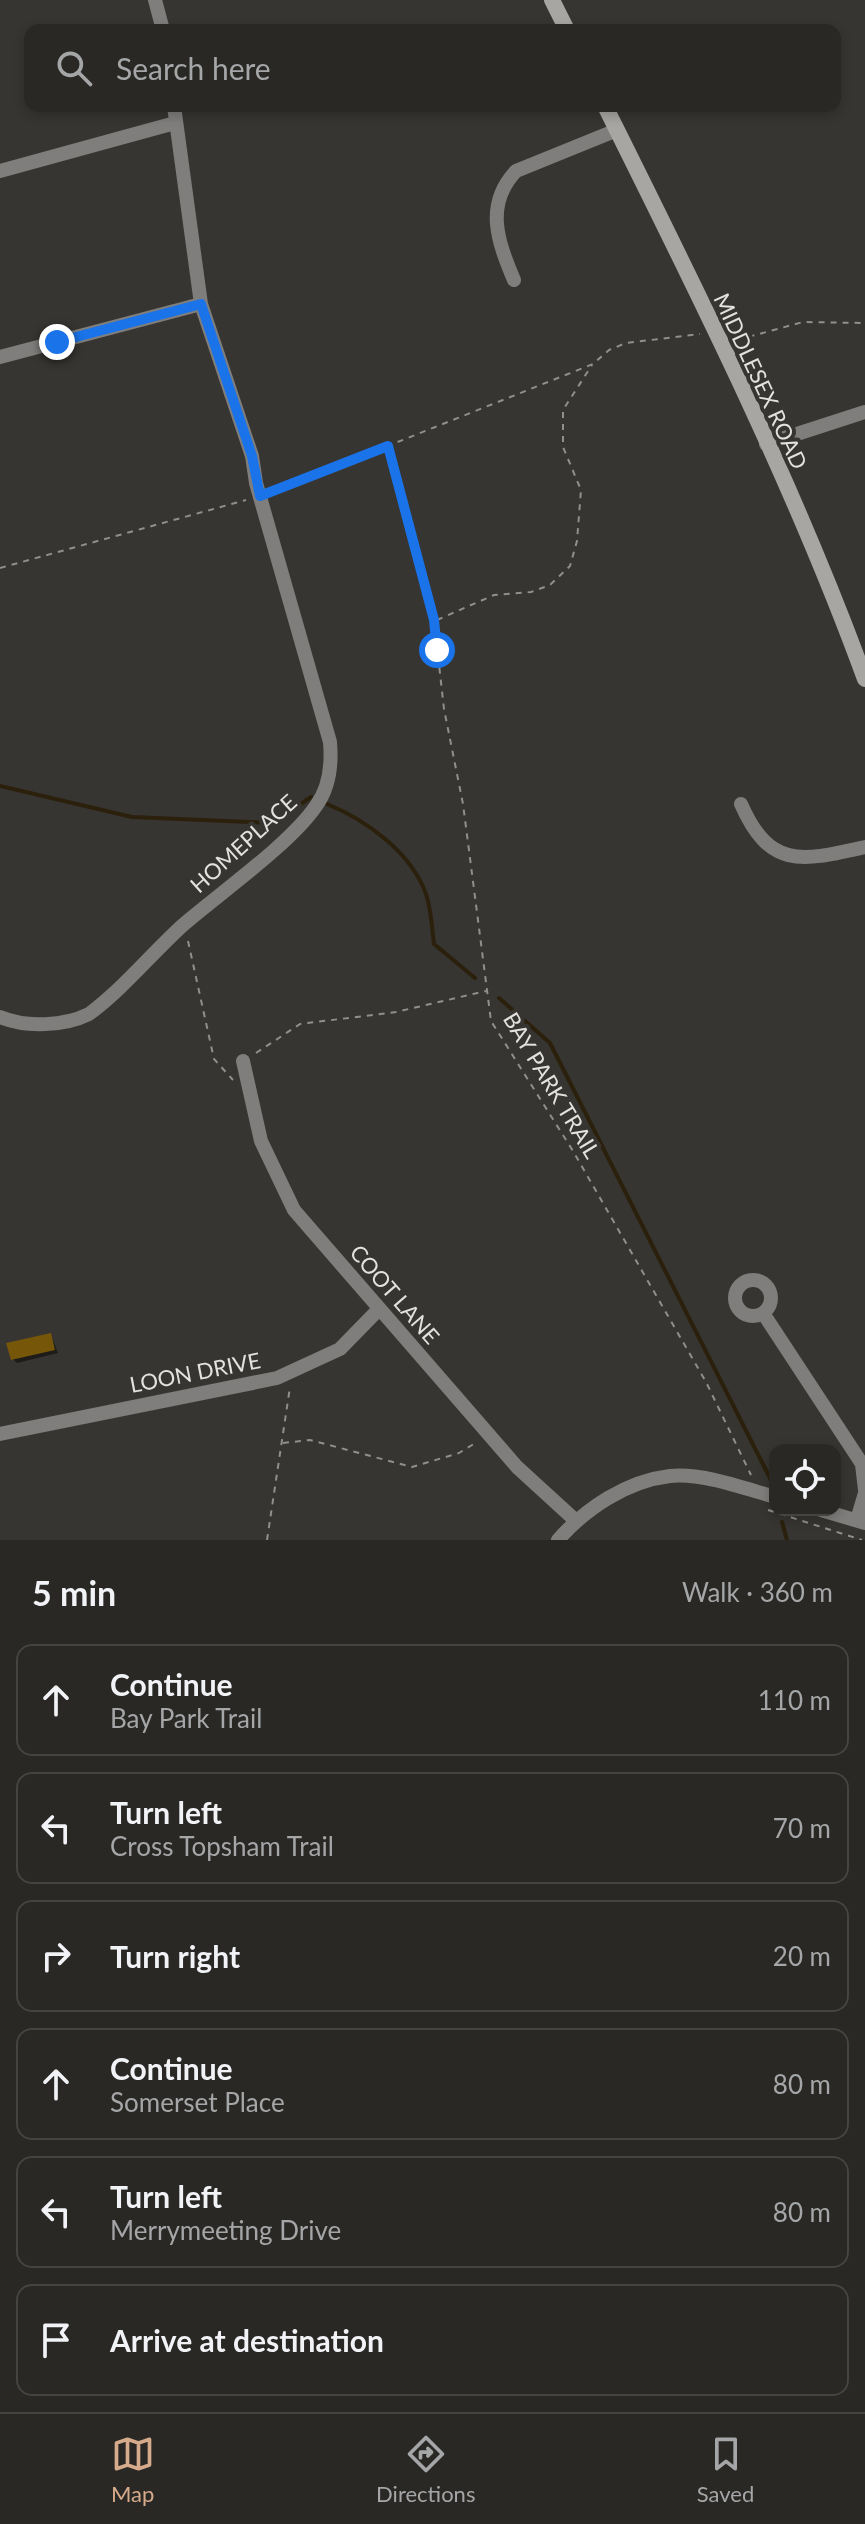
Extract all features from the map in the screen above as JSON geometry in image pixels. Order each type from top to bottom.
[{"type":"main road","points":[[552,0],[564,24]]},
{"type":"main road","name":"MIDDLESEX ROAD","points":[[608,112],[766,444],[838,606],[865,679]]},
{"type":"street","points":[[155,0],[161,24]]},
{"type":"street","name":"HOMEPLACE","points":[[0,1017],[38,1023],[73,1022],[89,1014],[315,808],[327,787],[332,760],[330,742],[258,490],[252,456],[201,304],[174,112]]},
{"type":"street","points":[[0,171],[175,123]]},
{"type":"street","points":[[514,280],[495,226],[504,183],[516,171],[617,130]]},
{"type":"street","points":[[0,357],[201,304]]},
{"type":"street","points":[[766,444],[865,412]]},
{"type":"street","points":[[741,804],[753,832],[772,851],[814,856],[865,847]]},
{"type":"street","name":"COOT LANE","points":[[243,1061],[261,1141],[294,1210],[517,1467],[575,1520]]},
{"type":"street","name":"LOON DRIVE","points":[[0,1434],[277,1378],[340,1349],[379,1309]]},
{"type":"street","points":[[763,1313],[862,1464],[865,1491],[861,1521],[841,1516]]},
{"type":"street","points":[[558,1540],[575,1520],[619,1491],[671,1476],[718,1481],[769,1495]]},
{"type":"path","points":[[0,568],[258,490],[388,446],[593,364],[563,410],[563,447],[581,490],[577,541],[570,566],[550,585],[531,592],[494,595],[434,620]]},
{"type":"path","name":"BAY PARK TRAIL","points":[[388,446],[434,620],[444,709],[463,804],[491,1021],[573,1151],[706,1382],[769,1511],[862,1540]]},
{"type":"path","points":[[185,924],[214,1059],[239,1088]]},
{"type":"path","points":[[243,1061],[300,1024],[396,1012],[487,990]]},
{"type":"path","points":[[267,1540],[292,1371]]},
{"type":"path","points":[[283,1443],[310,1440],[412,1467],[459,1453],[487,1433]]},
{"type":"building","points":[[51,1333],[55,1350],[11,1360],[6,1343]]},
{"type":"waterway","points":[[0,786],[132,817],[274,823],[311,797]]},
{"type":"waterway","points":[[327,804],[372,828],[410,864],[426,894],[434,944],[475,978]]},
{"type":"waterway","points":[[499,998],[550,1043],[769,1476]]},
{"type":"waterway","points":[[782,1522],[787,1540]]},
{"type":"route","points":[[57,342],[201,304],[252,456],[260,496],[388,446],[434,620],[437,650]]}]
